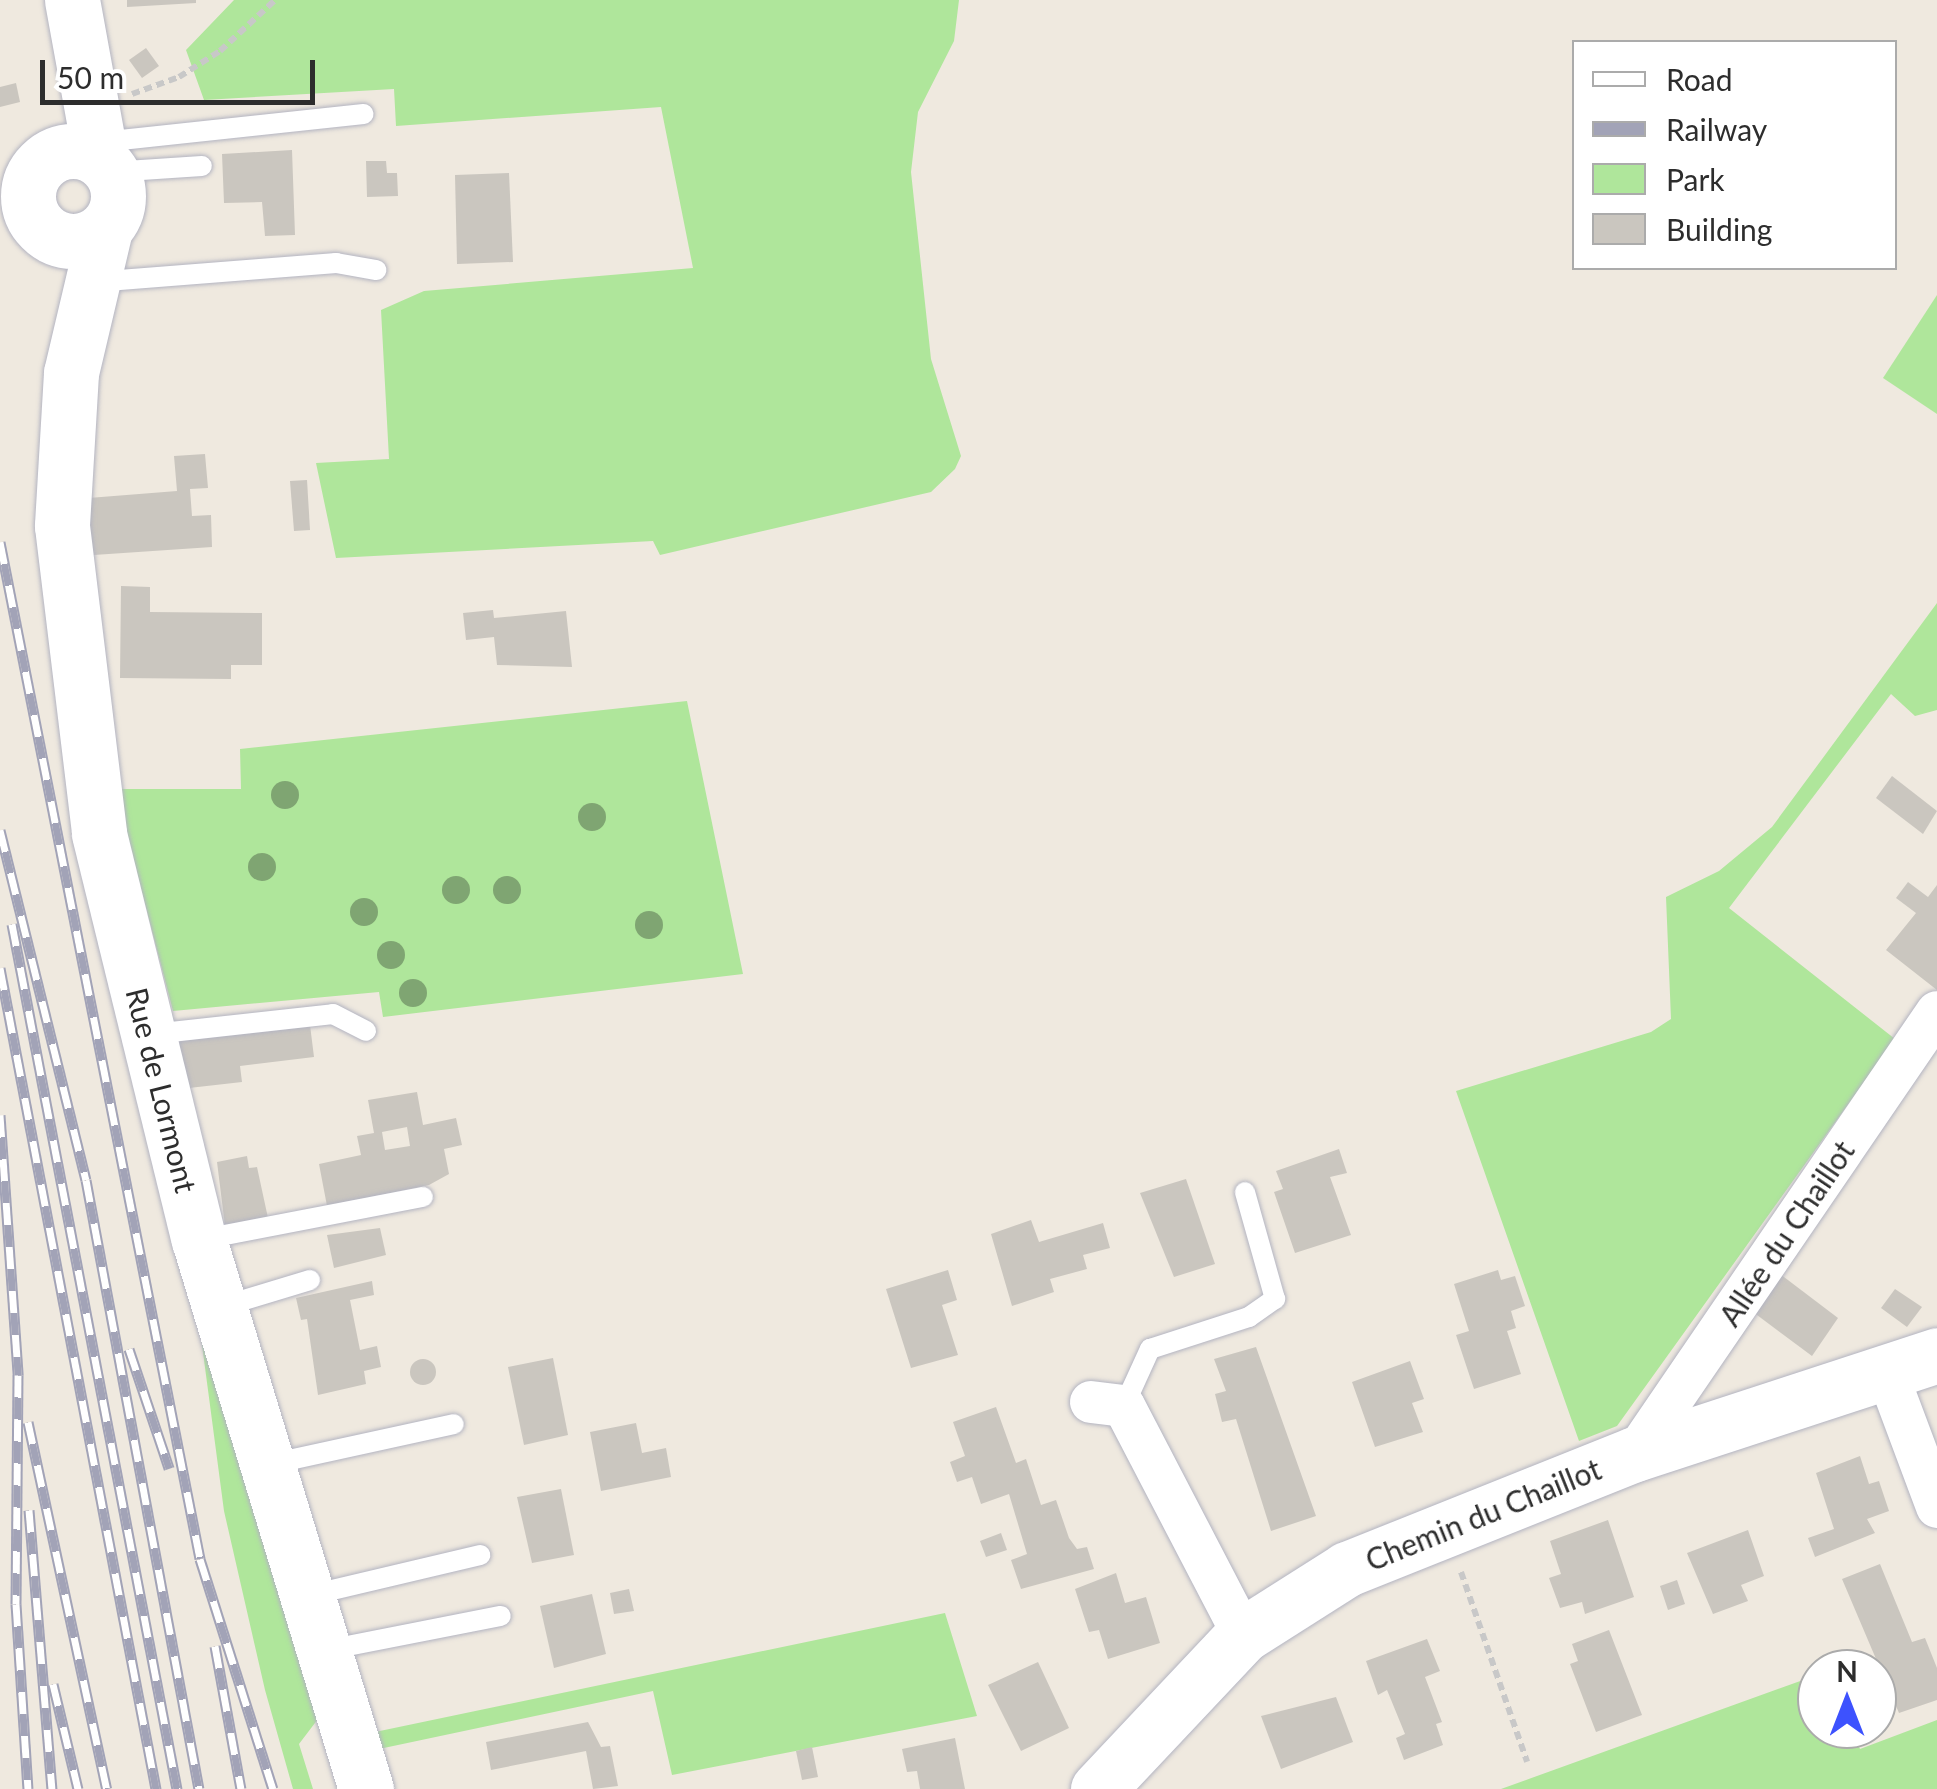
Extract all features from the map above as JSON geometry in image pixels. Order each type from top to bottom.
[{"type":"main road","name":"Rue de Lormont","points":[[76,24],[62,202],[71,373],[62,526],[69,622],[99,834],[218,1308],[366,1789]]},
{"type":"main road","name":"Chemin du Chaillot","points":[[1098,1789],[1243,1635],[1347,1569],[1635,1454],[1912,1364]]},
{"type":"street","name":"Allée du Chaillot","points":[[1635,1454],[1937,1012]]},
{"type":"street","points":[[1912,1364],[1937,1507]]},
{"type":"street","points":[[1108,1404],[1243,1635]]},
{"type":"lane","points":[[62,202],[364,114]]},
{"type":"lane","points":[[62,202],[202,166]]},
{"type":"lane","points":[[62,202],[376,270]]},
{"type":"lane","points":[[147,1034],[332,1014],[366,1031]]},
{"type":"lane","points":[[1108,1404],[1150,1349],[1249,1316],[1274,1300],[1244,1192]]},
{"type":"lane","points":[[199,1240],[423,1198]]},
{"type":"lane","points":[[218,1308],[310,1280]]},
{"type":"lane","points":[[265,1465],[454,1424]]},
{"type":"lane","points":[[306,1596],[480,1555]]},
{"type":"lane","points":[[324,1650],[502,1616]]},
{"type":"path","points":[[179,77],[220,51],[275,0]]},
{"type":"path","points":[[1446,1528],[1528,1762]]},
{"type":"green space","points":[[234,0],[959,0],[954,41],[918,112],[911,172],[931,359],[961,456],[955,469],[931,492],[660,555],[653,541],[336,558],[316,463],[389,459],[381,310],[424,291],[693,268],[661,107],[396,126],[394,89],[204,100],[186,50]]},
{"type":"green space","points":[[1937,295],[1937,414],[1883,378]]},
{"type":"green space","points":[[1937,603],[1937,710],[1915,716],[1891,694],[1729,908],[1895,1039],[1617,1426],[1579,1441],[1456,1091],[1651,1032],[1671,1019],[1666,897],[1719,871],[1772,827]]},
{"type":"green space","points":[[687,701],[743,974],[383,1017],[379,992],[173,1011],[115,789],[241,789],[240,749]]},
{"type":"green space","points":[[197,1307],[318,1719],[299,1744],[313,1789],[293,1789],[265,1690],[224,1511]]},
{"type":"green space","points":[[945,1613],[977,1716],[672,1775],[653,1691],[379,1749],[375,1732]]},
{"type":"green space","points":[[1797,1682],[1797,1749],[1897,1749],[1897,1735],[1937,1720],[1937,1789],[1501,1789]]},
{"type":"building","points":[[127,0],[196,0],[196,3],[127,7]]},
{"type":"building","points":[[146,48],[159,66],[142,78],[129,60]]},
{"type":"building","points":[[16,83],[20,102],[0,107],[0,87]]},
{"type":"building","points":[[292,150],[295,235],[265,236],[262,202],[224,203],[222,154]]},
{"type":"building","points":[[366,161],[386,161],[387,173],[397,173],[398,196],[367,197]]},
{"type":"building","points":[[509,173],[513,262],[457,264],[455,175]]},
{"type":"building","points":[[205,454],[208,488],[190,489],[192,516],[211,515],[212,547],[79,556],[76,499],[177,491],[174,456]]},
{"type":"building","points":[[307,480],[310,530],[294,531],[290,481]]},
{"type":"building","points":[[121,586],[150,587],[150,612],[262,613],[262,665],[231,665],[231,679],[120,678]]},
{"type":"building","points":[[493,610],[494,618],[566,611],[572,667],[497,665],[494,637],[466,640],[463,613]]},
{"type":"building","points":[[1892,776],[1937,811],[1923,834],[1876,798]]},
{"type":"building","points":[[1908,882],[1928,897],[1937,885],[1937,990],[1886,950],[1916,913],[1896,898]]},
{"type":"building","points":[[310,1025],[314,1057],[240,1066],[242,1082],[189,1088],[177,1041]]},
{"type":"building","points":[[417,1092],[423,1125],[456,1118],[462,1145],[444,1149],[449,1174],[429,1185],[327,1206],[319,1164],[361,1155],[357,1136],[374,1133],[368,1100]],"holes":[[[407,1127],[410,1146],[385,1150],[382,1132]]]},
{"type":"building","points":[[1339,1149],[1347,1173],[1330,1177],[1351,1235],[1295,1253],[1274,1192],[1283,1189],[1276,1171]]},
{"type":"building","points":[[247,1156],[249,1168],[257,1167],[268,1218],[225,1226],[217,1162]]},
{"type":"building","points":[[1186,1179],[1215,1264],[1174,1277],[1140,1193]]},
{"type":"building","points":[[1031,1220],[1039,1242],[1103,1223],[1110,1248],[1083,1255],[1087,1269],[1050,1279],[1054,1292],[1012,1306],[991,1234]]},
{"type":"building","points":[[380,1228],[386,1255],[334,1268],[327,1235]]},
{"type":"building","points":[[948,1270],[957,1300],[942,1305],[958,1355],[911,1368],[886,1289]]},
{"type":"building","points":[[1498,1270],[1501,1280],[1515,1276],[1525,1306],[1511,1311],[1516,1328],[1507,1331],[1521,1374],[1474,1389],[1456,1335],[1469,1331],[1454,1284]]},
{"type":"building","points":[[1780,1274],[1838,1318],[1812,1356],[1753,1312]]},
{"type":"building","points":[[372,1281],[374,1295],[350,1300],[360,1350],[377,1346],[381,1367],[364,1371],[366,1384],[318,1395],[307,1319],[301,1320],[296,1298]]},
{"type":"building","points":[[1895,1289],[1922,1307],[1907,1327],[1881,1308]]},
{"type":"building","points":[[1256,1347],[1316,1516],[1271,1531],[1236,1419],[1222,1422],[1215,1394],[1226,1391],[1214,1359]]},
{"type":"building","points":[[553,1358],[568,1435],[524,1445],[508,1367]]},
{"type":"building","points":[[423,1359],[432,1363],[436,1372],[432,1381],[423,1385],[414,1381],[410,1372],[414,1363]]},
{"type":"building","points":[[1410,1361],[1424,1399],[1412,1403],[1423,1432],[1375,1447],[1352,1382]]},
{"type":"building","points":[[996,1407],[1016,1463],[1026,1459],[1041,1505],[1056,1500],[1069,1538],[1077,1549],[1087,1547],[1094,1569],[1021,1589],[1011,1560],[1027,1554],[1009,1494],[981,1504],[972,1477],[957,1482],[950,1462],[965,1456],[953,1422]]},
{"type":"building","points":[[636,1423],[642,1453],[666,1448],[671,1477],[601,1491],[590,1432]]},
{"type":"building","points":[[1860,1456],[1869,1484],[1879,1481],[1889,1511],[1867,1519],[1875,1533],[1815,1557],[1808,1538],[1834,1529],[1816,1473]]},
{"type":"building","points":[[561,1489],[574,1555],[532,1563],[517,1497]]},
{"type":"building","points":[[1608,1520],[1634,1597],[1585,1614],[1582,1602],[1560,1608],[1549,1578],[1561,1574],[1550,1541]]},
{"type":"building","points":[[1748,1530],[1764,1576],[1741,1585],[1748,1601],[1713,1614],[1687,1553]]},
{"type":"building","points":[[1001,1533],[1007,1550],[986,1557],[980,1541]]},
{"type":"building","points":[[1880,1564],[1912,1642],[1925,1638],[1937,1668],[1937,1700],[1899,1713],[1897,1649],[1872,1649],[1842,1579]]},
{"type":"building","points":[[1116,1573],[1125,1603],[1146,1597],[1160,1643],[1108,1659],[1099,1630],[1089,1632],[1075,1589]]},
{"type":"building","points":[[1677,1580],[1685,1604],[1668,1610],[1660,1586]]},
{"type":"building","points":[[629,1589],[634,1611],[614,1614],[610,1593]]},
{"type":"building","points":[[592,1594],[606,1654],[554,1668],[540,1606]]},
{"type":"building","points":[[1609,1630],[1642,1715],[1596,1732],[1570,1664],[1578,1661],[1572,1644]]},
{"type":"building","points":[[1427,1639],[1440,1671],[1425,1677],[1442,1722],[1436,1724],[1443,1745],[1404,1760],[1396,1738],[1405,1734],[1387,1690],[1378,1695],[1366,1661]]},
{"type":"building","points":[[1038,1662],[1069,1728],[1021,1751],[988,1685]]},
{"type":"building","points":[[1336,1697],[1353,1742],[1281,1769],[1261,1716]]},
{"type":"building","points":[[588,1722],[601,1747],[610,1746],[618,1786],[593,1789],[586,1751],[491,1770],[486,1742]]},
{"type":"building","points":[[955,1738],[965,1789],[920,1789],[917,1771],[907,1772],[902,1749]]},
{"type":"building","points":[[812,1747],[818,1777],[802,1780],[796,1751]]},
{"type":"railway","points":[[0,542],[200,1559],[273,1789]]},
{"type":"railway","points":[[0,830],[86,1180],[199,1789]]},
{"type":"railway","points":[[12,924],[177,1789]]},
{"type":"railway","points":[[0,968],[156,1789]]},
{"type":"railway","points":[[0,1115],[18,1375],[16,1604],[28,1789]]},
{"type":"railway","points":[[129,1349],[169,1468]]},
{"type":"railway","points":[[28,1422],[107,1789]]},
{"type":"railway","points":[[29,1510],[52,1789]]},
{"type":"railway","points":[[215,1646],[241,1789]]},
{"type":"railway","points":[[53,1684],[78,1789]]}]
